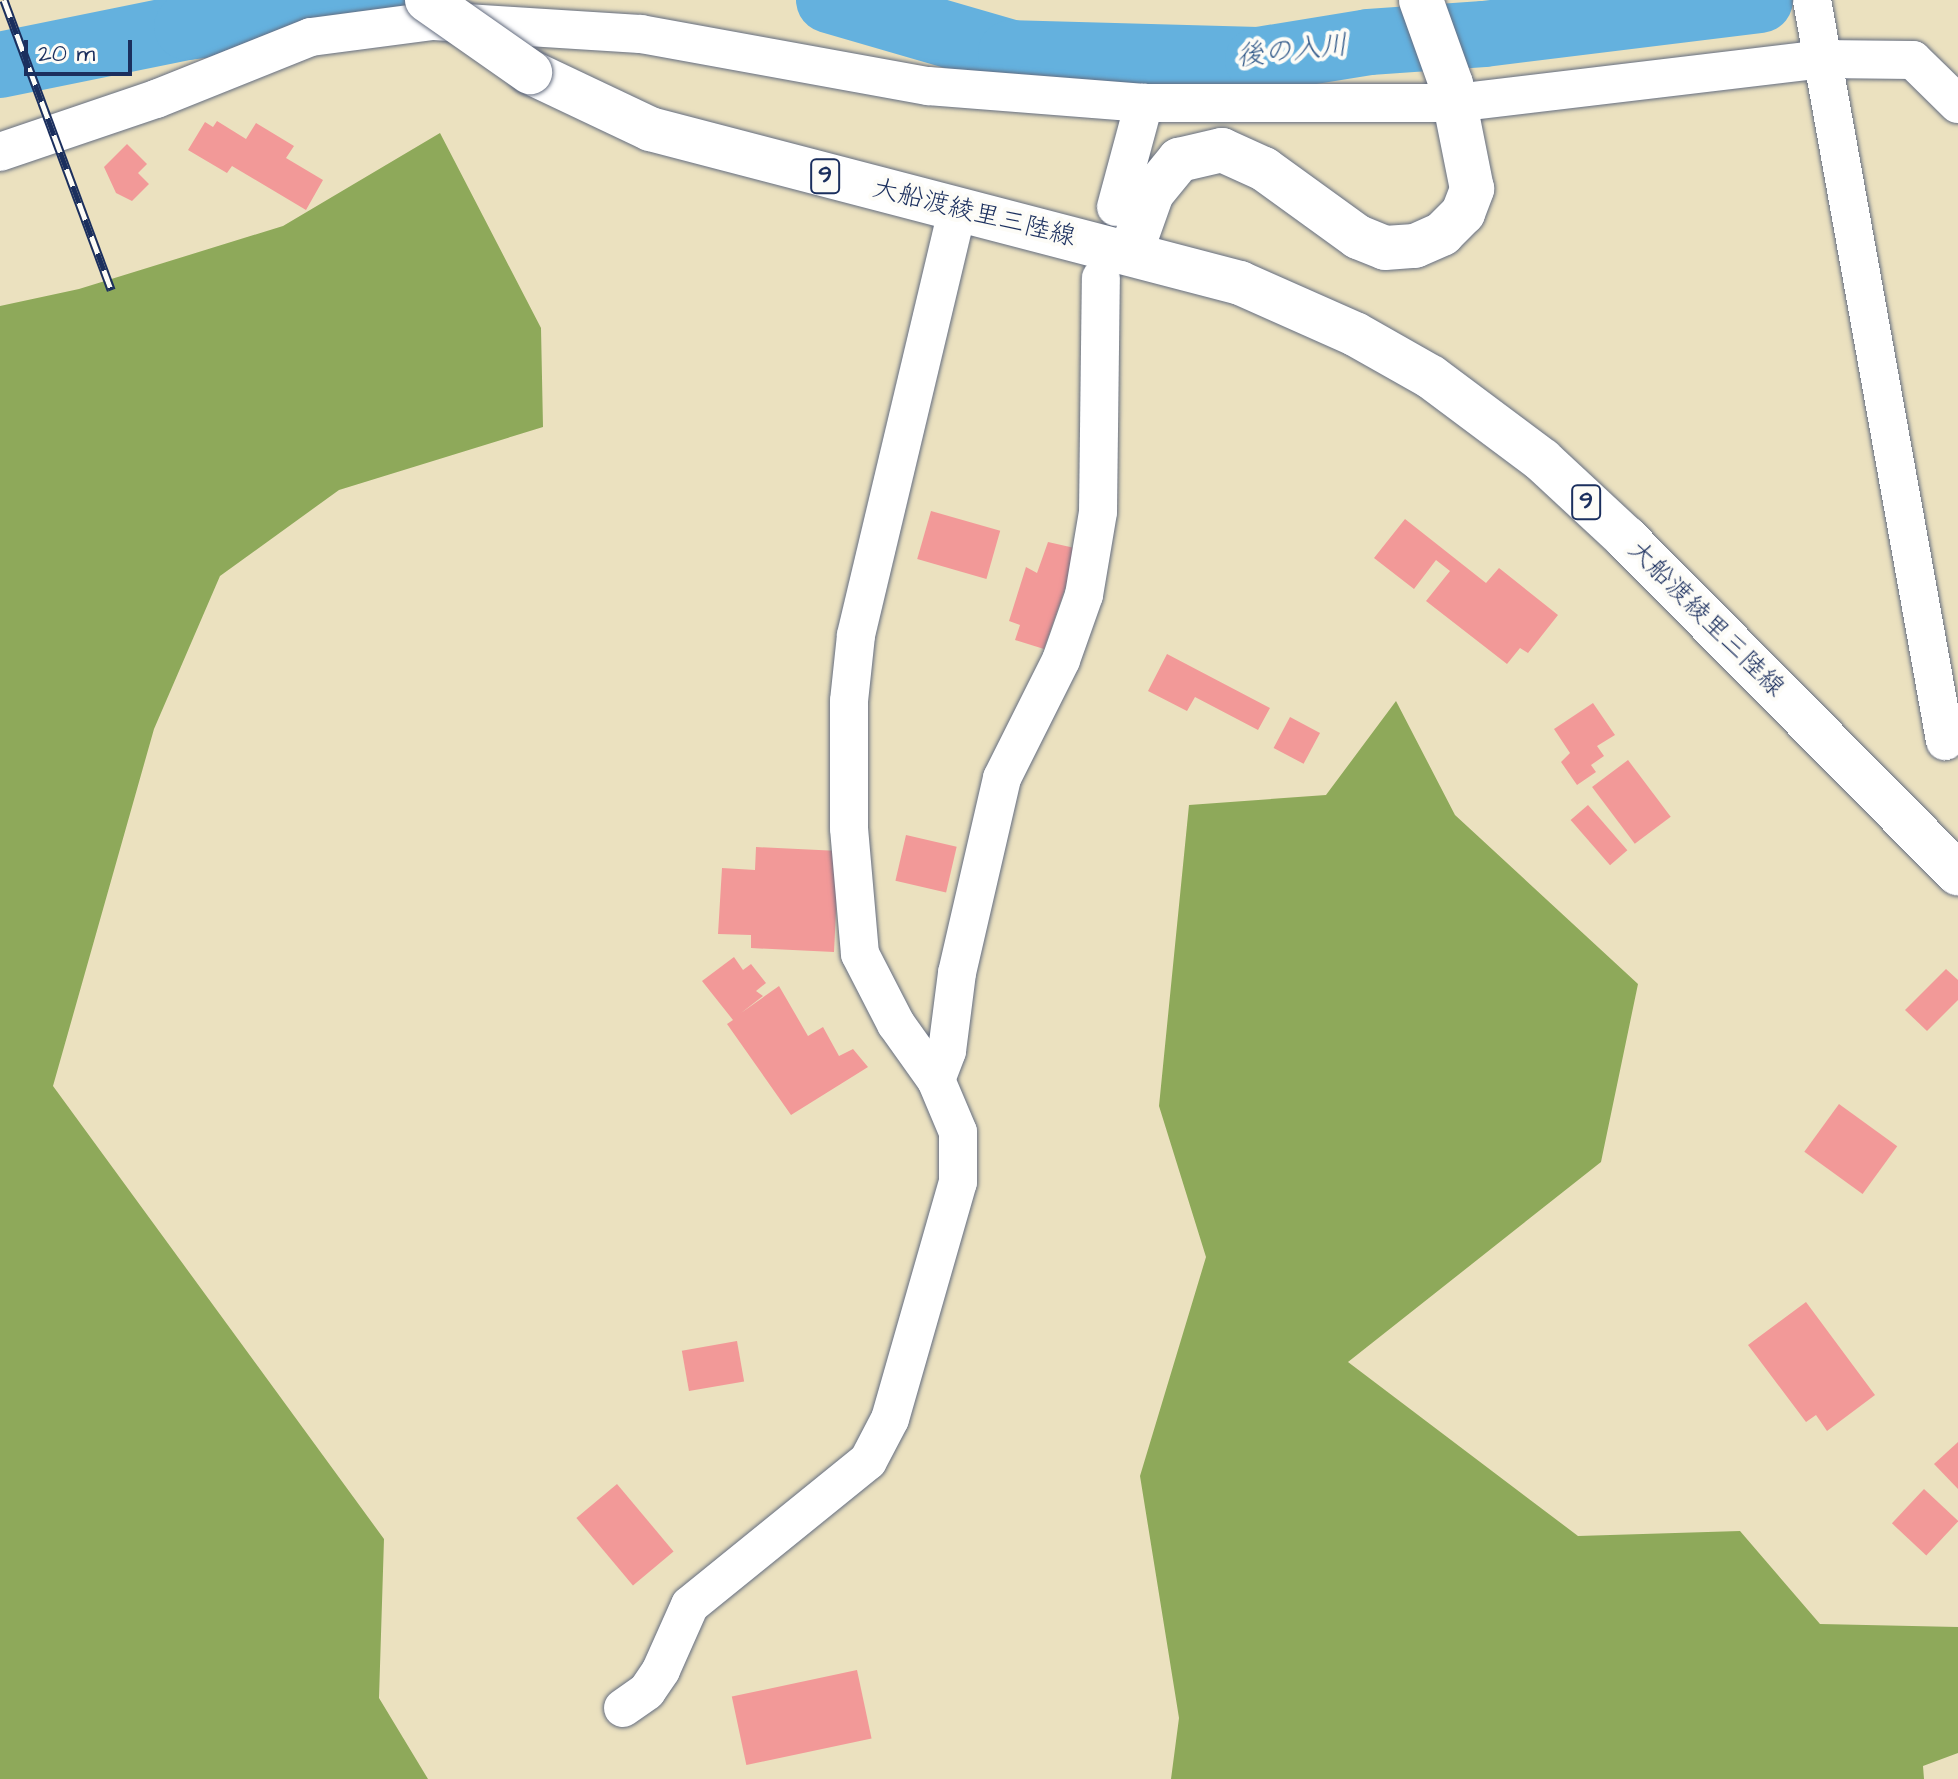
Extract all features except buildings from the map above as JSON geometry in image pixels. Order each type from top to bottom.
[{"type":"main road","points":[[1116,265],[1152,193],[1179,160],[1222,150],[1264,169],[1358,237],[1385,248],[1415,246],[1452,223],[1472,189],[1453,94],[1421,1]]},
{"type":"main road","name":"大船渡綾里三陸線","points":[[431,7],[530,72],[650,129],[958,207],[1116,265],[1240,283],[1355,334],[1431,377],[1542,460],[1626,538],[1958,873]]},
{"type":"street","points":[[1812,0],[1945,741]]},
{"type":"street","points":[[0,152],[156,99],[311,37],[431,7],[641,34],[928,86],[1144,103],[1453,94],[1820,53],[1913,60],[1958,104]]},
{"type":"street","points":[[1116,207],[1144,103]]},
{"type":"street","points":[[623,1708],[647,1691],[661,1670],[690,1605],[868,1461],[890,1419],[958,1182],[958,1132],[936,1080],[896,1024],[860,954],[849,828],[849,701],[856,635],[958,207]]},
{"type":"street","points":[[936,1080],[947,1051],[957,973],[1002,778],[1061,660],[1084,595],[1098,512],[1116,265]]},
{"type":"green space","points":[[440,133],[541,328],[543,427],[339,490],[220,576],[154,729],[53,1086],[384,1539],[379,1698],[428,1779],[0,1779],[0,306],[79,289],[283,226]]},
{"type":"green space","points":[[1396,701],[1455,815],[1638,984],[1601,1162],[1348,1362],[1578,1536],[1740,1531],[1820,1624],[1958,1627],[1958,1753],[1923,1766],[1924,1779],[1171,1779],[1179,1718],[1140,1476],[1206,1257],[1159,1106],[1189,805],[1326,795]]},
{"type":"waterway","name":"後の入川","points":[[0,65],[187,27],[411,0]]},
{"type":"waterway","name":"後の入川","points":[[829,0],[1011,53],[1258,60],[1369,42],[1484,34],[1760,0]]},
{"type":"railway","points":[[4,0],[111,290]]}]
